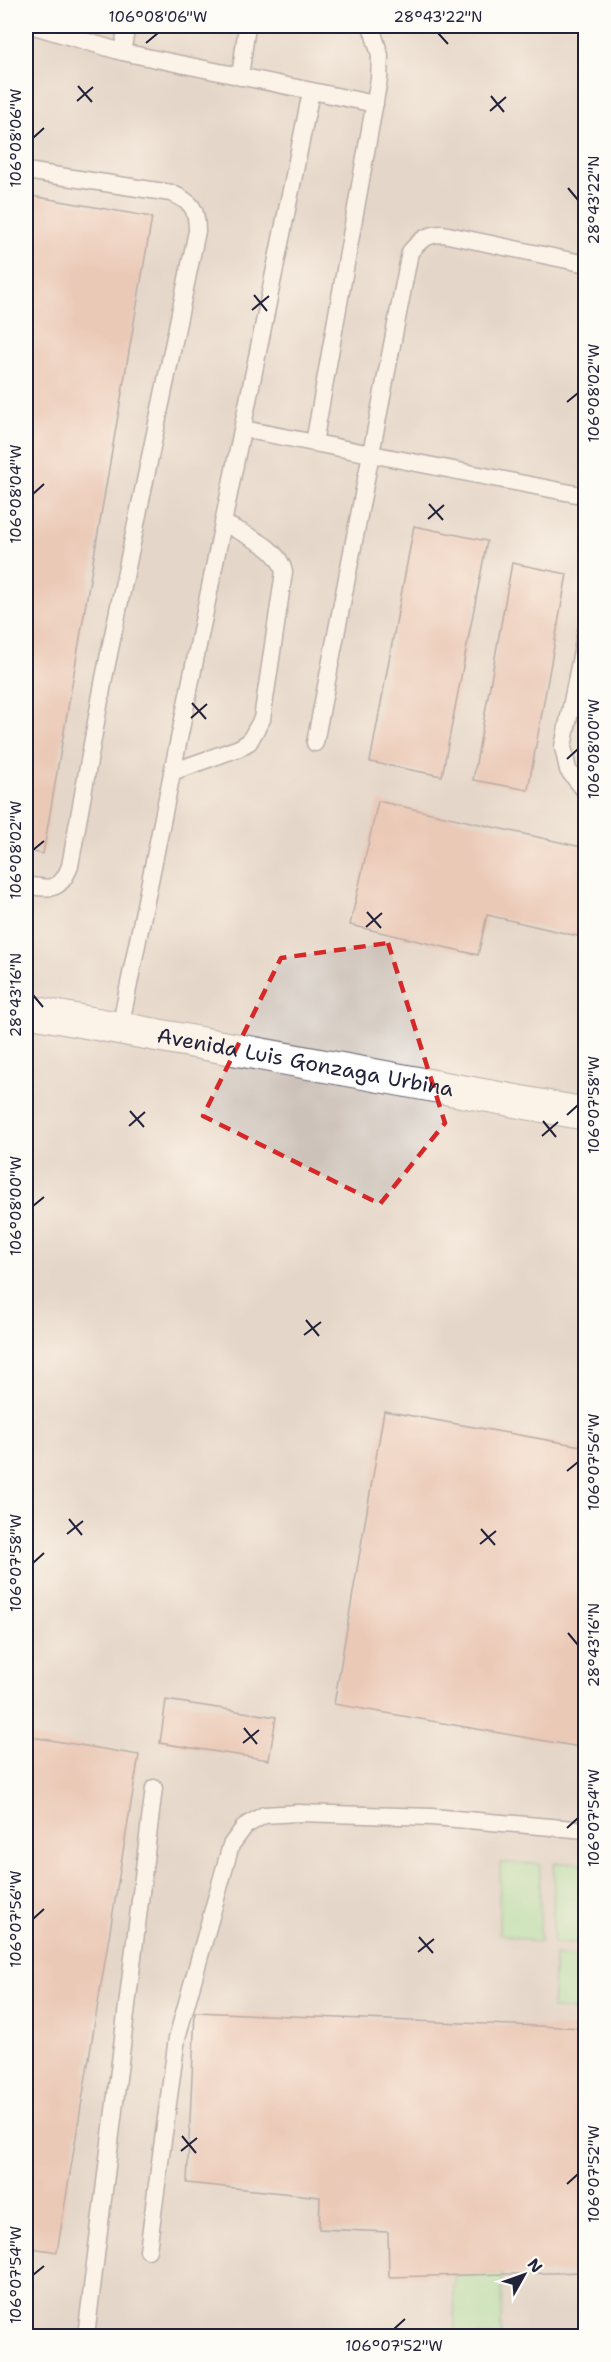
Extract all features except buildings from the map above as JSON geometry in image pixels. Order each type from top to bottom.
[{"type":"street","name":"Avenida Luis Gonzaga Urbina","points":[[26,1011],[585,1114]]},
{"type":"lane","points":[[34,26],[122,52],[375,104]]},
{"type":"lane","points":[[122,52],[127,26]]},
{"type":"lane","points":[[240,77],[247,26]]},
{"type":"lane","points":[[314,443],[375,104],[380,55],[371,26]]},
{"type":"lane","points":[[120,1028],[311,92]]},
{"type":"lane","points":[[26,171],[171,193],[185,199],[197,216],[197,231],[104,678],[70,866],[65,879],[57,886],[48,889],[26,885]]},
{"type":"lane","points":[[315,743],[410,252],[420,240],[430,234],[443,234],[585,264]]},
{"type":"lane","points":[[243,429],[585,496]]},
{"type":"lane","points":[[172,772],[239,748],[249,742],[262,719],[284,572],[283,564],[272,551],[224,523]]},
{"type":"lane","points":[[585,631],[563,747],[568,770],[585,792]]},
{"type":"lane","points":[[86,2337],[154,1788]]},
{"type":"lane","points":[[148,2250],[177,2038],[231,1845],[245,1826],[264,1815],[298,1813],[432,1817],[585,1830]]},
{"type":"highlighted area","points":[[388,943],[445,1123],[380,1204],[203,1116],[281,958]]},
{"type":"shaded area","points":[[26,26],[585,26],[585,2336],[26,2336]]},
{"type":"green space","points":[[500,1863],[540,1864],[540,1942],[499,1934]]},
{"type":"green space","points":[[554,1863],[585,1863],[585,1943],[553,1943]]},
{"type":"green space","points":[[555,1955],[585,1957],[585,2010],[552,2009]]},
{"type":"green space","points":[[502,2274],[501,2336],[455,2336],[454,2275]]}]
